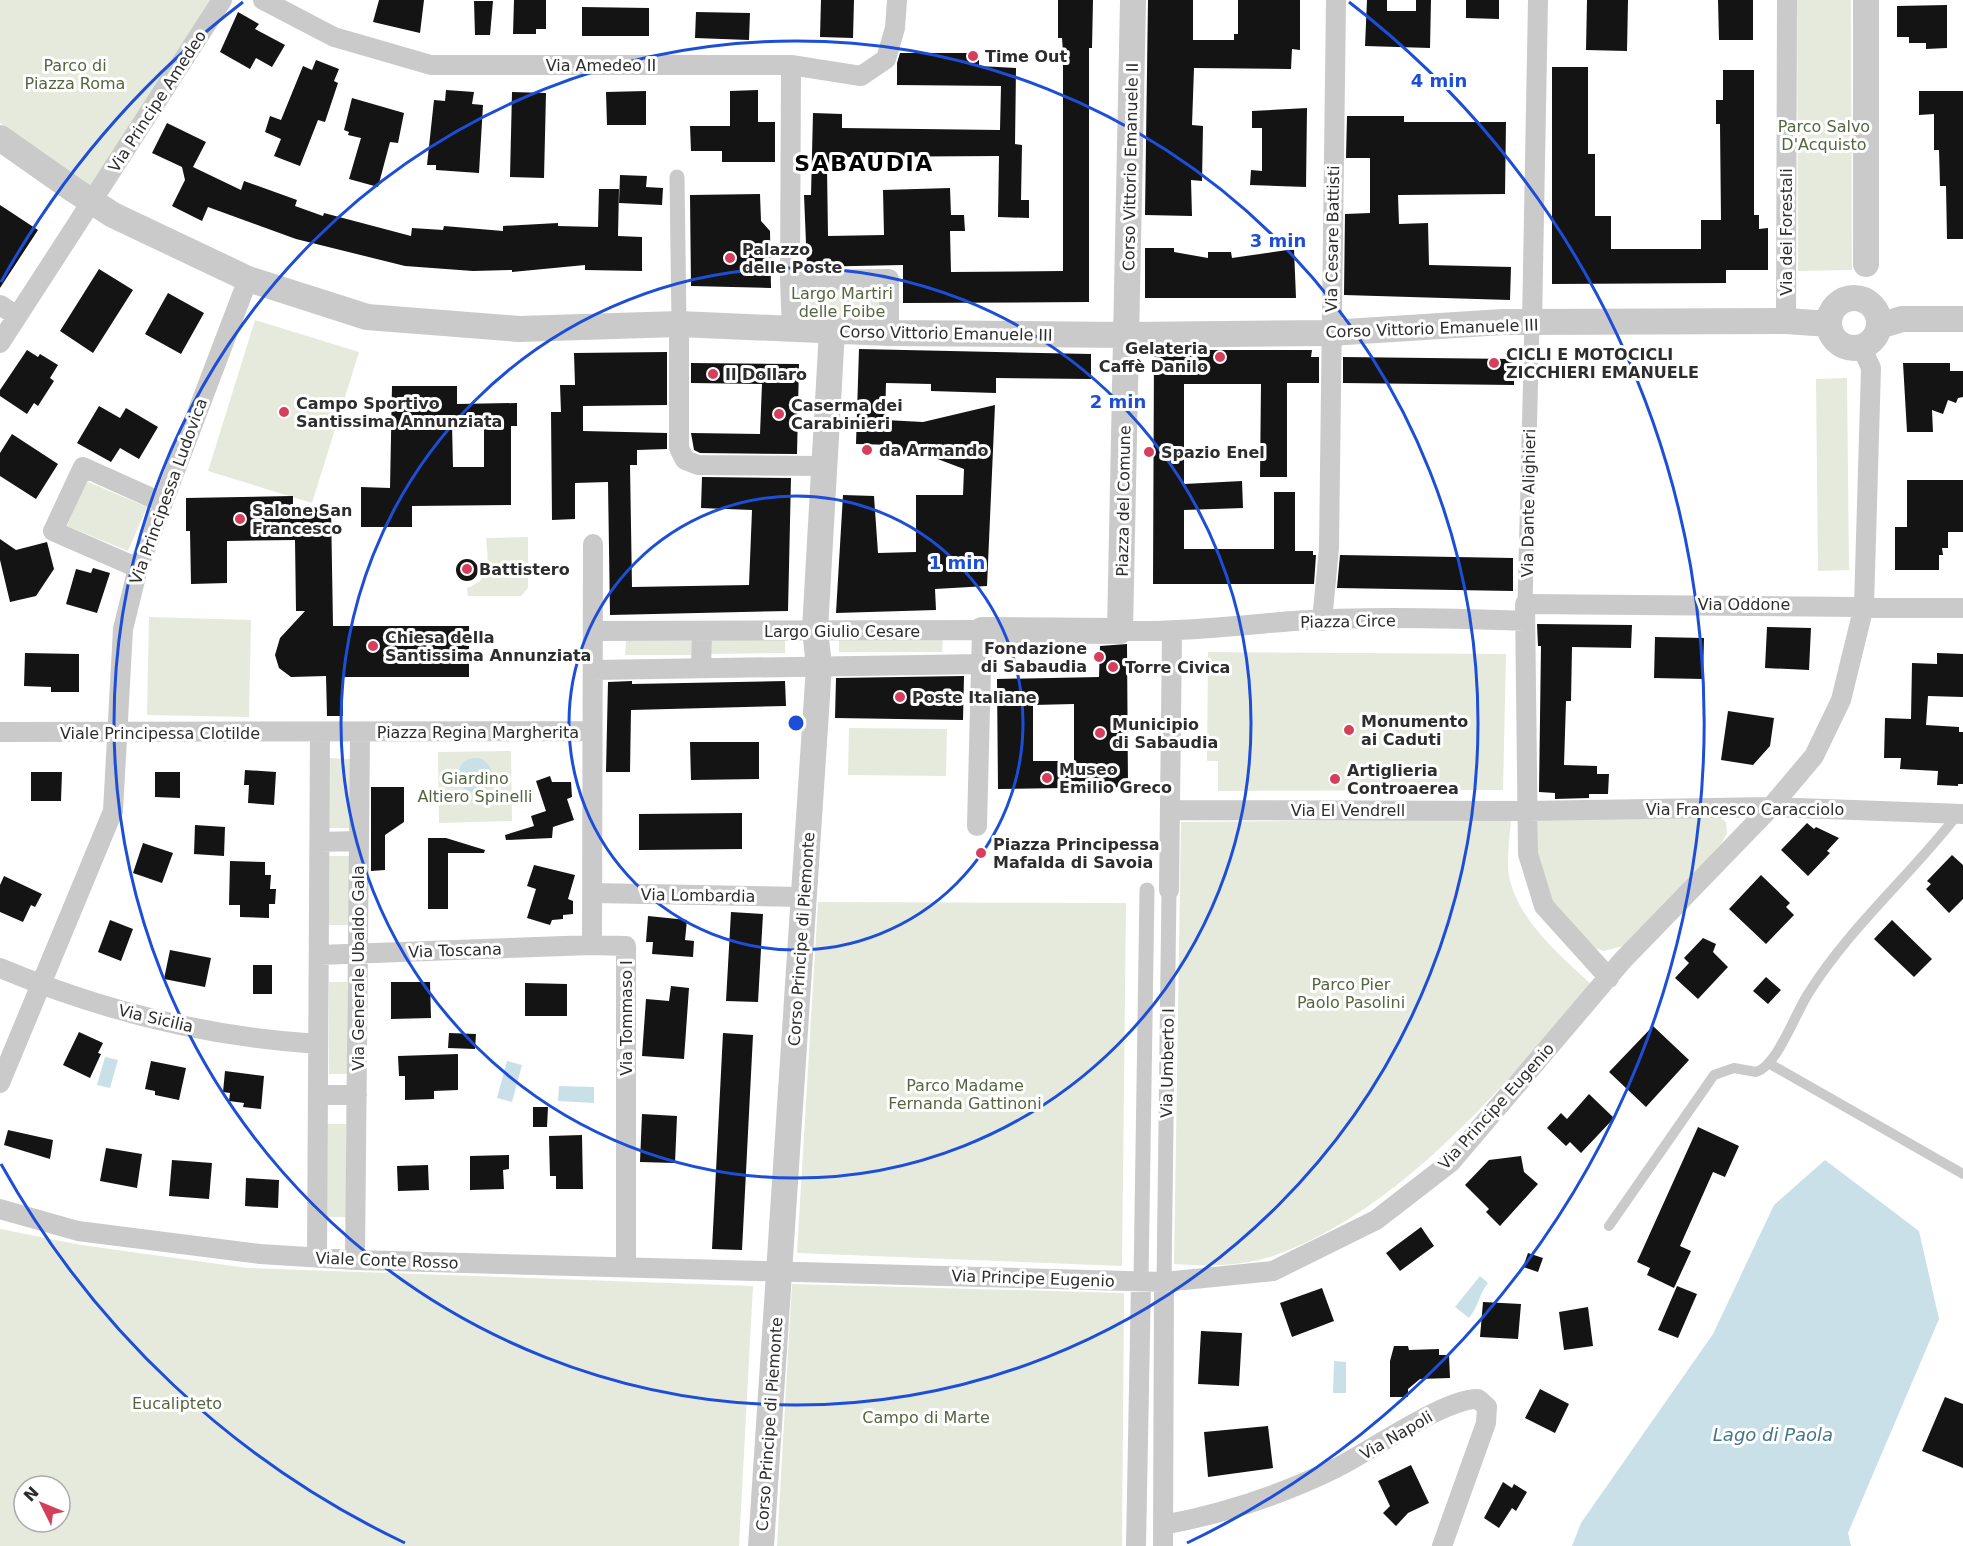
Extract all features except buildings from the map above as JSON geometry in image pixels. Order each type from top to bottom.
[{"type":"street","name":"Via Principe Amedeo","points":[[0,344],[222,0]]},
{"type":"street","name":"Via Amedeo II","points":[[263,0],[333,36],[431,65],[791,65],[861,76],[886,59],[895,28],[897,0]]},
{"type":"street","name":"Corso Vittorio Emanuele II","points":[[1127,335],[1133,0]]},
{"type":"street","name":"Via Cesare Battisti","points":[[1322,621],[1329,548],[1336,0]]},
{"type":"street","name":"Via Dante Alighieri","points":[[1538,0],[1525,613],[1528,854],[1544,906],[1609,978]]},
{"type":"street","name":"Via dei Forestali","points":[[1786,321],[1787,0]]},
{"type":"street","points":[[1857,301],[1877,312],[1879,326],[1874,339],[1862,348],[1854,349],[1840,344],[1830,332],[1829,324],[1834,309],[1857,301],[1870,289],[1866,264],[1866,0]]},
{"type":"street","points":[[791,65],[790,280],[792,330]]},
{"type":"street","name":"Corso Vittorio Emanuele III","points":[[0,138],[91,202],[248,279],[367,317],[519,329],[679,324],[889,333],[1127,335],[1330,333],[1503,322],[1786,321],[1829,324]]},
{"type":"street","points":[[678,177],[680,448],[685,460],[698,465],[823,466]]},
{"type":"street","name":"Via Principessa Ludovica","points":[[0,1083],[113,811],[123,629],[138,568],[161,502],[248,279]]},
{"type":"street","points":[[790,280],[889,279],[889,333]]},
{"type":"street","points":[[0,305],[18,316]]},
{"type":"street","points":[[1879,326],[1902,319],[1963,319]]},
{"type":"street","name":"Corso Principe di Piemonte","points":[[761,1546],[819,666],[815,630],[832,331]]},
{"type":"street","name":"Piazza del Comune","points":[[1120,631],[1127,335]]},
{"type":"street","name":"Via Principe Eugenio","points":[[779,1271],[1164,1282],[1273,1270],[1376,1220],[1451,1162],[1609,978],[1771,807],[1814,756],[1841,700],[1863,606],[1871,368],[1862,348]]},
{"type":"street","points":[[138,568],[53,531],[83,467],[161,502]]},
{"type":"street","name":"Piazza Regina Margherita","points":[[320,733],[592,731],[593,544]]},
{"type":"street","name":"Via Oddone","points":[[1525,613],[1863,606],[1963,608]]},
{"type":"street","name":"Piazza Circe","points":[[1172,632],[1322,621],[1525,613]]},
{"type":"street","points":[[977,826],[982,630],[1172,632]]},
{"type":"street","name":"Largo Giulio Cesare","points":[[593,631],[982,630]]},
{"type":"street","points":[[701,669],[702,632]]},
{"type":"street","name":"Via Umberto I","points":[[1163,1546],[1172,632]]},
{"type":"street","name":"Largo Giulio Cesare","points":[[592,670],[982,664]]},
{"type":"street","points":[[592,731],[592,945]]},
{"type":"street","name":"Viale Principessa Clotilde","points":[[0,732],[320,733]]},
{"type":"street","points":[[316,1258],[320,733]]},
{"type":"street","name":"Via Generale Ubaldo Gala","points":[[356,1260],[360,733]]},
{"type":"street","name":"Via Francesco Caracciolo","points":[[1526,811],[1771,807],[1960,814]]},
{"type":"street","name":"Via El Vendrell","points":[[1170,810],[1526,811]]},
{"type":"street","name":"Via Generale Ubaldo Gala","points":[[320,842],[359,841]]},
{"type":"street","name":"Via Umberto I","points":[[1136,1546],[1147,890]]},
{"type":"street","name":"Via Lombardia","points":[[593,893],[803,897]]},
{"type":"street","name":"Via Toscana","points":[[319,954],[592,945]]},
{"type":"street","name":"Via Tommaso I","points":[[592,945],[626,946],[626,1266]]},
{"type":"street","name":"Via Sicilia","points":[[0,968],[42,986],[155,1022],[277,1041],[318,1044]]},
{"type":"street","name":"Via Generale Ubaldo Gala","points":[[318,1095],[357,1095]]},
{"type":"street","name":"Viale Conte Rosso","points":[[0,1209],[78,1231],[260,1254],[356,1260],[779,1271]]},
{"type":"street","name":"Via Napoli","points":[[1163,1525],[1206,1516],[1307,1481],[1355,1459],[1450,1405],[1478,1399],[1487,1407],[1486,1423],[1442,1546]]},
{"type":"street","points":[[1137,1494],[1164,1494]]},
{"type":"lane","points":[[1609,1226],[1714,1075],[1734,1068],[1756,1072],[1770,1064],[1803,1002],[1827,966],[1960,814]]},
{"type":"lane","points":[[1770,1064],[1963,1174]]},
{"type":"green space","name":"Parco di Piazza Roma","points":[[0,0],[211,0],[91,187],[0,123]]},
{"type":"green space","name":"Parco Salvo D'Acquisto","points":[[1797,0],[1851,0],[1852,270],[1798,271]]},
{"type":"green space","name":"Largo Martiri delle Foibe","points":[[880,281],[881,322],[804,323],[804,282]]},
{"type":"green space","name":"Campo Sportivo Santissima Annunziata","points":[[255,320],[359,352],[312,503],[208,471]]},
{"type":"green space","points":[[1847,378],[1849,570],[1818,571],[1816,379]]},
{"type":"green space","points":[[86,481],[147,507],[128,551],[67,526]]},
{"type":"green space","points":[[528,537],[528,588],[521,596],[468,596],[467,588],[481,580],[487,568],[486,538]]},
{"type":"green space","points":[[149,617],[251,620],[249,717],[147,715]]},
{"type":"green space","points":[[839,638],[943,638],[942,652],[839,652]]},
{"type":"green space","points":[[785,639],[785,653],[709,654],[709,640]]},
{"type":"green space","points":[[626,641],[693,641],[693,655],[625,655]]},
{"type":"green space","points":[[1208,652],[1506,654],[1503,790],[1218,791],[1218,761],[1207,761]]},
{"type":"green space","points":[[849,728],[947,729],[946,776],[848,775]]},
{"type":"green space","name":"Giardino Altiero Spinelli","points":[[511,751],[512,821],[439,823],[438,752]]},
{"type":"green space","points":[[329,758],[350,759],[350,828],[329,828]]},
{"type":"green space","points":[[1538,814],[1719,817],[1726,822],[1727,833],[1721,844],[1623,946],[1604,951],[1595,948],[1552,904],[1538,856]]},
{"type":"green space","name":"Parco Pier Paolo Pasolini","points":[[1511,819],[1508,869],[1521,908],[1542,937],[1593,986],[1448,1141],[1366,1208],[1321,1235],[1261,1260],[1224,1265],[1174,1264],[1181,822]]},
{"type":"green space","points":[[328,856],[349,856],[349,925],[328,925]]},
{"type":"green space","name":"Parco Madame Fernanda Gattinoni","points":[[818,902],[1126,903],[1122,1266],[797,1253]]},
{"type":"green space","points":[[329,982],[347,982],[347,1074],[329,1074]]},
{"type":"green space","points":[[327,1124],[346,1124],[347,1217],[327,1217]]},
{"type":"green space","name":"Eucalipteto","points":[[0,1229],[81,1245],[247,1268],[753,1286],[739,1546],[0,1546]]},
{"type":"green space","name":"Campo di Marte","points":[[792,1284],[1124,1293],[1122,1546],[777,1546]]},
{"type":"water","points":[[475,758],[487,763],[492,775],[487,787],[475,792],[463,787],[458,775],[463,763]]},
{"type":"water","points":[[105,1057],[118,1060],[110,1088],[97,1085]]},
{"type":"water","points":[[507,1061],[522,1065],[512,1102],[497,1098]]},
{"type":"water","points":[[559,1086],[594,1087],[594,1103],[558,1101]]},
{"type":"water","name":"Lago di Paola","points":[[1825,1160],[1919,1231],[1939,1319],[1848,1533],[1851,1546],[1572,1546],[1581,1523],[1713,1334],[1774,1205]]},
{"type":"water","points":[[1480,1276],[1488,1283],[1469,1318],[1455,1307]]},
{"type":"water","points":[[1334,1361],[1346,1362],[1346,1393],[1333,1393]]},
{"type":"place","name":"Time Out","points":[[973,56]]},
{"type":"place","name":"Palazzo delle Poste","points":[[730,258]]},
{"type":"place","name":"Gelateria Caffè Danilo","points":[[1220,357]]},
{"type":"place","name":"CICLI E MOTOCICLI ZICCHIERI EMANUELE","points":[[1494,363]]},
{"type":"place","name":"Il Dollaro","points":[[713,374]]},
{"type":"place","name":"Campo Sportivo Santissima Annunziata","points":[[284,412]]},
{"type":"place","name":"Caserma dei Carabinieri","points":[[779,414]]},
{"type":"place","name":"da Armando","points":[[867,450]]},
{"type":"place","name":"Spazio Enel","points":[[1149,452]]},
{"type":"place","name":"Salone San Francesco","points":[[240,519]]},
{"type":"place","name":"Battistero","points":[[467,569]]},
{"type":"place","name":"Chiesa della Santissima Annunziata","points":[[373,646]]},
{"type":"place","name":"Fondazione di Sabaudia","points":[[1099,657]]},
{"type":"place","name":"Torre Civica","points":[[1113,667]]},
{"type":"place","name":"Poste Italiane","points":[[900,697]]},
{"type":"place","name":"Monumento ai Caduti","points":[[1349,730]]},
{"type":"place","name":"Municipio di Sabaudia","points":[[1100,733]]},
{"type":"place","name":"Museo Emilio Greco","points":[[1047,778]]},
{"type":"place","name":"Artiglieria Controaerea","points":[[1335,779]]},
{"type":"place","name":"Piazza Principessa Mafalda di Savoia","points":[[981,853]]},
{"type":"district","name":"SABAUDIA","points":[[864,163]]}]
